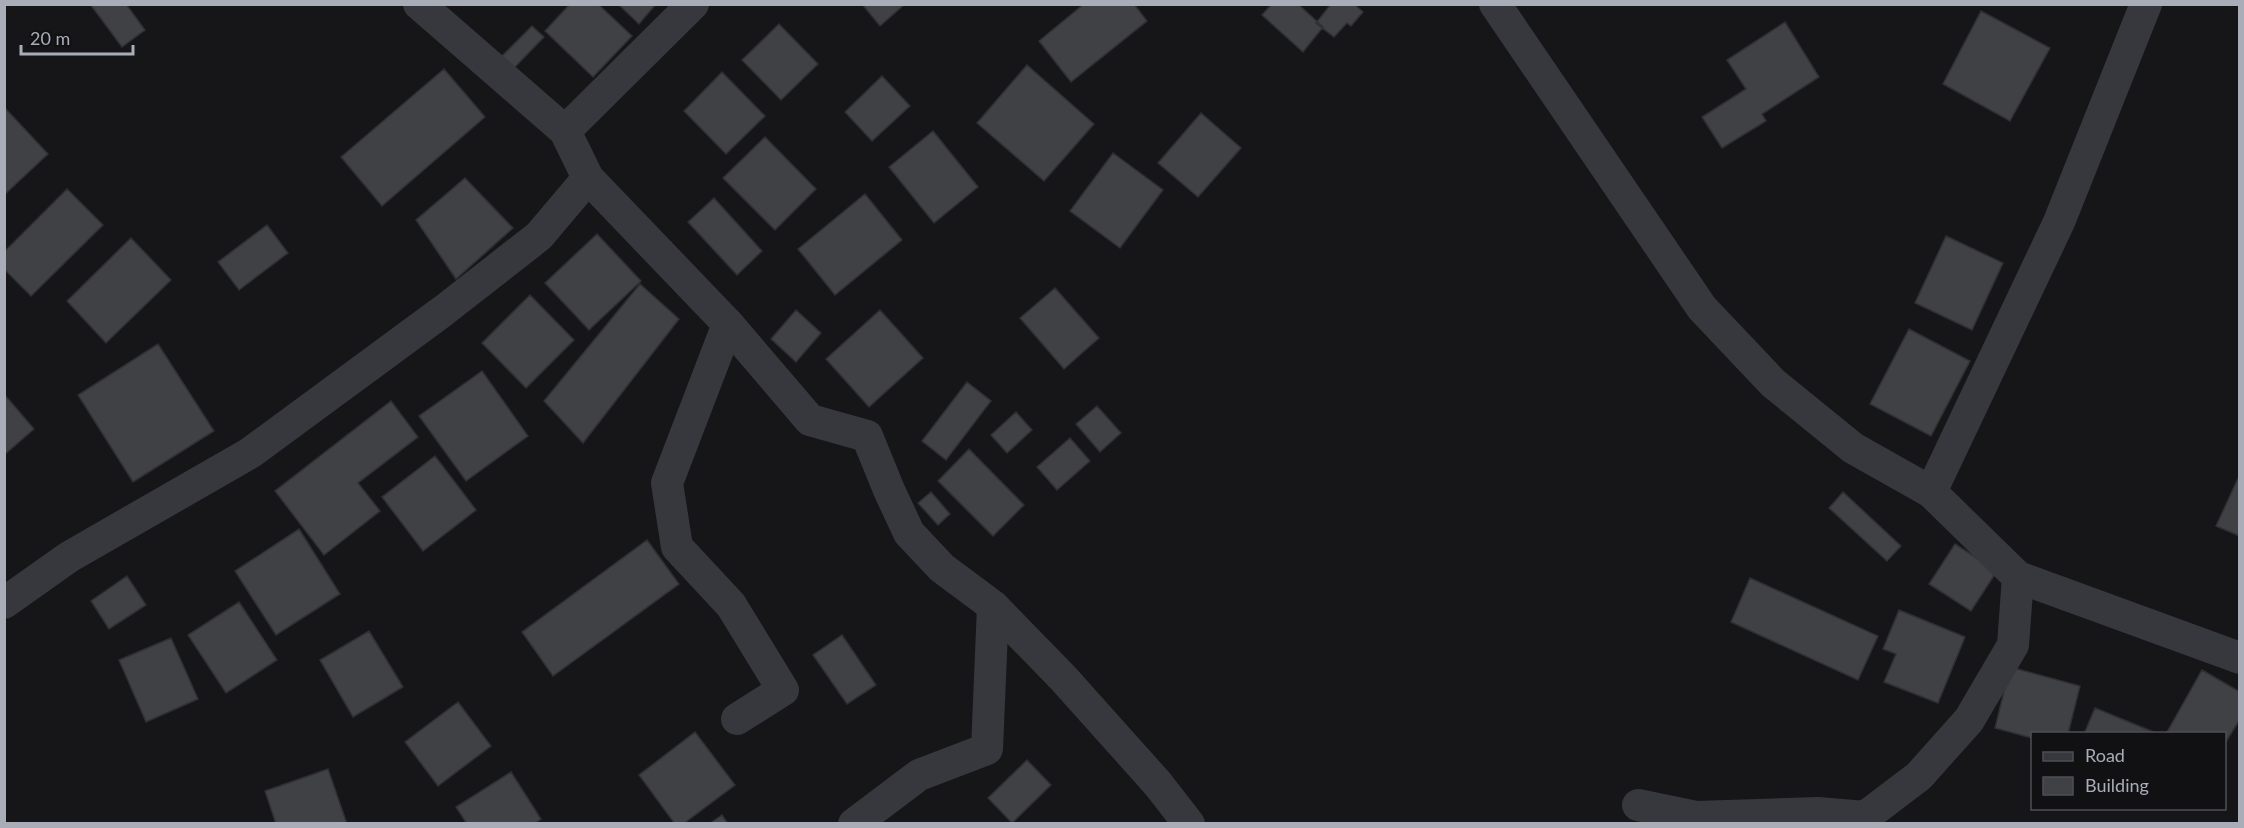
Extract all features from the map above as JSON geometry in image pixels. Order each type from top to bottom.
[{"type":"street","points":[[419,4],[565,130],[588,178],[728,324],[810,420],[867,436],[909,533],[942,568],[993,606],[1088,706],[1158,784],[1189,824]]},
{"type":"street","points":[[565,130],[693,4]]},
{"type":"street","points":[[1495,4],[1702,308],[1773,383],[1854,448],[1931,492],[2018,577],[2240,658]]},
{"type":"street","points":[[1931,492],[2059,222],[2146,4]]},
{"type":"street","points":[[4,603],[69,557],[250,453],[443,311],[539,237],[588,178]]},
{"type":"street","points":[[728,324],[667,483],[677,546],[731,605],[783,690],[737,719]]},
{"type":"street","points":[[1638,805],[1695,820],[1818,813],[1863,820],[1919,776],[1969,720],[2013,645],[2018,577]]},
{"type":"street","points":[[854,824],[919,775],[987,748],[993,606]]},
{"type":"building","points":[[90,4],[126,4],[145,30],[122,47]]},
{"type":"building","points":[[570,4],[598,4],[632,36],[593,77],[545,31]]},
{"type":"building","points":[[618,4],[656,4],[639,24]]},
{"type":"building","points":[[862,4],[905,4],[880,26]]},
{"type":"building","points":[[1084,4],[1134,4],[1147,21],[1071,82],[1039,41]]},
{"type":"building","points":[[1272,4],[1298,4],[1323,27],[1303,52],[1262,15]]},
{"type":"building","points":[[1331,4],[1354,4],[1363,12],[1351,26],[1347,23],[1334,37],[1316,23]]},
{"type":"building","points":[[1981,11],[2050,48],[2010,121],[1943,84]]},
{"type":"building","points":[[1785,22],[1819,77],[1762,114],[1766,121],[1722,148],[1702,117],[1746,89],[1727,60]]},
{"type":"building","points":[[779,24],[818,64],[781,100],[742,60]]},
{"type":"building","points":[[532,26],[544,37],[514,68],[502,56]]},
{"type":"building","points":[[1027,65],[1094,124],[1044,181],[977,123]]},
{"type":"building","points":[[444,69],[485,117],[382,206],[341,157]]},
{"type":"building","points":[[722,72],[765,116],[726,154],[684,111]]},
{"type":"building","points":[[882,76],[910,106],[872,141],[845,112]]},
{"type":"building","points":[[4,107],[48,154],[4,195]]},
{"type":"building","points":[[1201,113],[1241,148],[1198,197],[1158,163]]},
{"type":"building","points":[[933,131],[978,187],[934,223],[889,167]]},
{"type":"building","points":[[765,137],[816,189],[775,230],[723,178]]},
{"type":"building","points":[[1113,153],[1163,190],[1120,248],[1070,211]]},
{"type":"building","points":[[465,178],[513,228],[456,279],[416,220]]},
{"type":"building","points":[[67,189],[103,225],[31,296],[4,269],[4,252]]},
{"type":"building","points":[[865,194],[902,240],[835,295],[798,249]]},
{"type":"building","points":[[714,198],[762,251],[737,275],[688,222]]},
{"type":"building","points":[[267,225],[288,253],[239,290],[218,262]]},
{"type":"building","points":[[597,234],[641,281],[589,330],[545,283]]},
{"type":"building","points":[[1946,236],[2003,263],[1972,330],[1915,303]]},
{"type":"building","points":[[131,238],[171,280],[106,343],[67,301]]},
{"type":"building","points":[[640,284],[679,319],[583,443],[544,401]]},
{"type":"building","points":[[1055,288],[1099,338],[1064,369],[1020,318]]},
{"type":"building","points":[[530,295],[574,340],[526,388],[482,343]]},
{"type":"building","points":[[796,310],[821,333],[796,362],[771,339]]},
{"type":"building","points":[[880,310],[923,358],[869,407],[826,359]]},
{"type":"building","points":[[1909,329],[1970,361],[1931,436],[1870,404]]},
{"type":"building","points":[[158,344],[214,431],[133,482],[78,395]]},
{"type":"building","points":[[482,371],[528,436],[466,481],[419,416]]},
{"type":"building","points":[[967,382],[991,401],[946,460],[922,441]]},
{"type":"building","points":[[4,394],[34,429],[4,455]]},
{"type":"building","points":[[391,401],[418,437],[358,483],[380,511],[324,555],[275,491]]},
{"type":"building","points":[[1097,406],[1121,433],[1100,452],[1076,424]]},
{"type":"building","points":[[1016,412],[1032,430],[1007,453],[991,435]]},
{"type":"building","points":[[1070,438],[1090,461],[1057,490],[1037,467]]},
{"type":"building","points":[[969,449],[1024,505],[993,536],[938,481]]},
{"type":"building","points":[[435,456],[476,510],[423,551],[382,497]]},
{"type":"building","points":[[2240,474],[2240,536],[2216,526]]},
{"type":"building","points":[[931,492],[950,514],[938,525],[918,503]]},
{"type":"building","points":[[1843,492],[1901,546],[1887,561],[1829,508]]},
{"type":"building","points":[[299,529],[340,594],[276,635],[235,571]]},
{"type":"building","points":[[647,540],[679,584],[553,676],[522,632]]},
{"type":"building","points":[[1955,544],[1997,571],[1971,611],[1929,584]]},
{"type":"building","points":[[127,576],[146,605],[109,629],[91,601]]},
{"type":"building","points":[[1750,578],[1878,636],[1858,680],[1731,622]]},
{"type":"building","points":[[239,602],[277,660],[226,693],[188,635]]},
{"type":"building","points":[[1899,610],[1965,637],[1938,703],[1884,682],[1896,654],[1883,649]]},
{"type":"building","points":[[369,631],[403,687],[353,717],[320,660]]},
{"type":"building","points":[[842,635],[876,685],[847,704],[813,655]]},
{"type":"building","points":[[171,638],[198,699],[146,722],[119,660]]},
{"type":"building","points":[[2010,667],[2080,686],[2068,732],[2031,732],[2031,738],[1995,728]]},
{"type":"building","points":[[2202,670],[2240,692],[2240,719],[2226,742],[2226,732],[2167,732]]},
{"type":"building","points":[[458,702],[491,746],[438,786],[405,742]]},
{"type":"building","points":[[2095,708],[2154,732],[2085,732]]},
{"type":"building","points":[[695,732],[735,785],[683,824],[675,824],[639,775]]},
{"type":"building","points":[[1027,760],[1051,785],[1012,823],[988,798]]},
{"type":"building","points":[[328,769],[347,824],[276,824],[265,791]]},
{"type":"building","points":[[511,772],[541,819],[534,824],[467,824],[456,807]]},
{"type":"building","points":[[722,815],[728,824],[709,824]]}]
